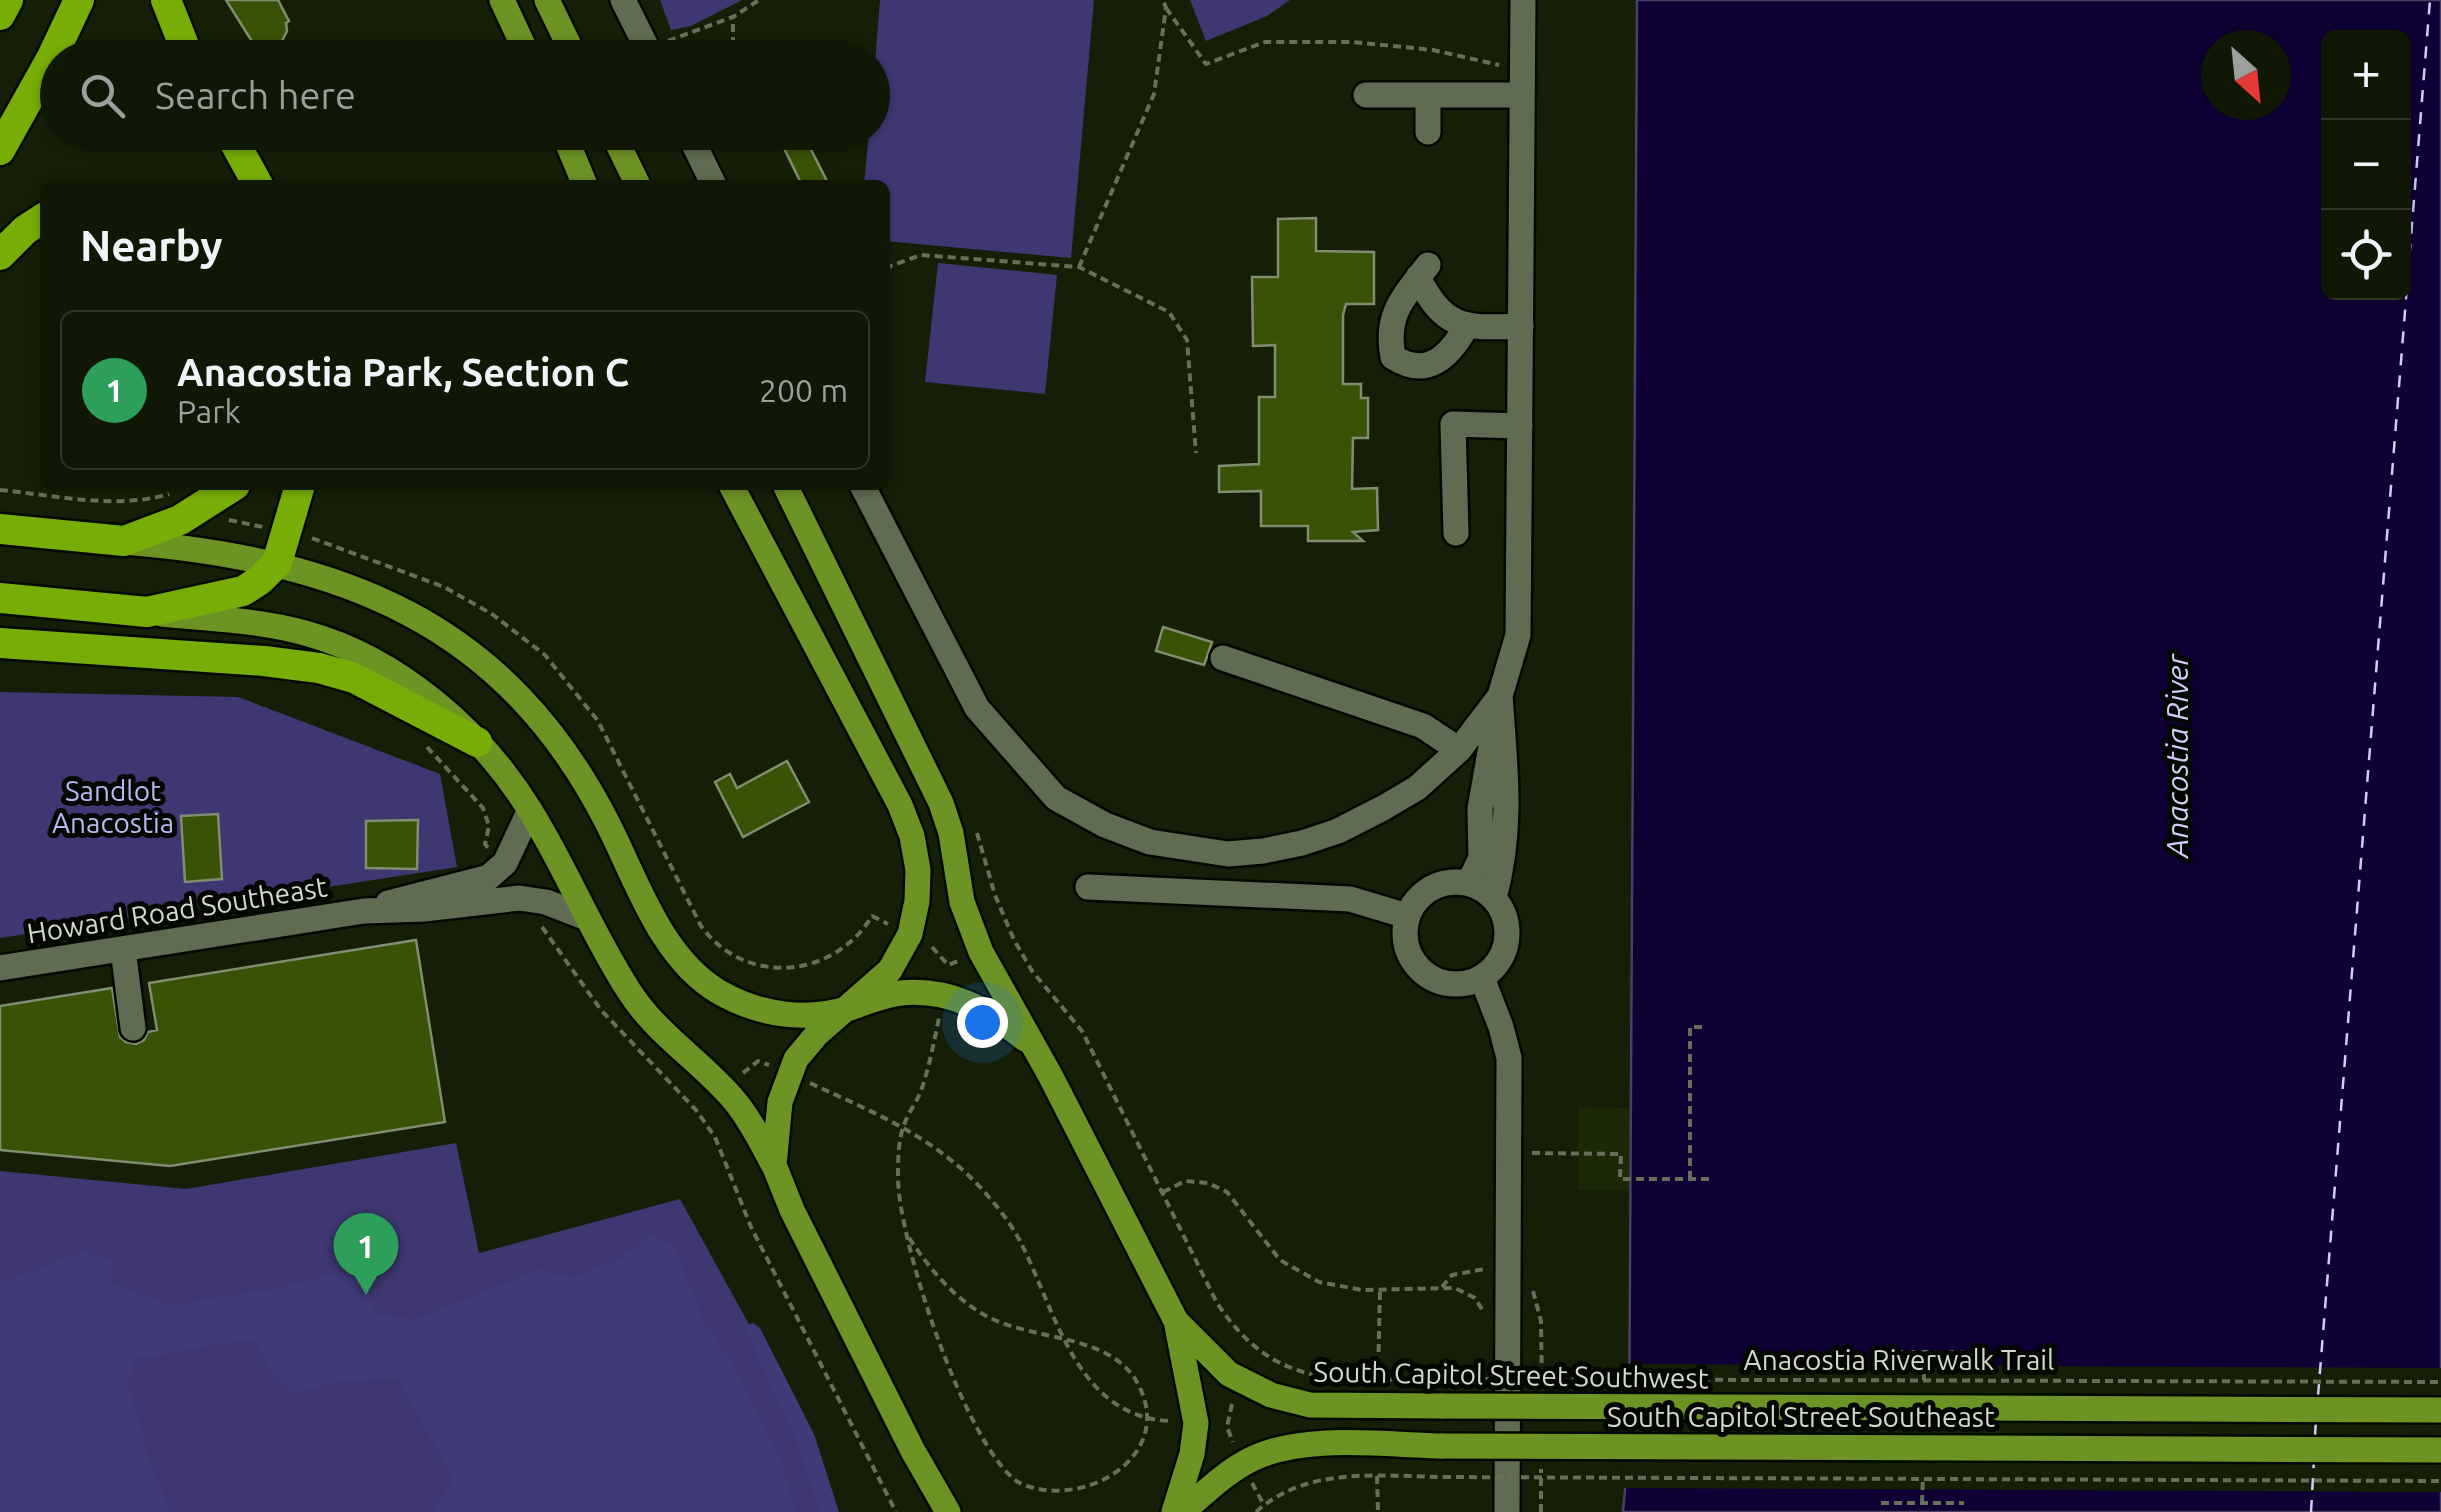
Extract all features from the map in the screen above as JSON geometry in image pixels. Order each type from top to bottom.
[{"type":"highway","points":[[0,15],[8,0]]},
{"type":"highway","points":[[60,40],[79,0]]},
{"type":"highway","points":[[166,0],[181,40]]},
{"type":"highway","points":[[0,150],[40,80]]},
{"type":"highway","points":[[239,150],[255,180]]},
{"type":"highway","points":[[0,254],[40,220]]},
{"type":"highway","points":[[0,529],[124,542],[180,520],[227,490]]},
{"type":"highway","points":[[0,598],[148,612],[243,590],[277,563],[299,490]]},
{"type":"highway","points":[[0,643],[319,668],[374,688],[477,742]]},
{"type":"main road","points":[[502,0],[520,40]]},
{"type":"main road","points":[[547,0],[567,40]]},
{"type":"main road","points":[[570,150],[583,180]]},
{"type":"main road","points":[[621,150],[636,180]]},
{"type":"main road","points":[[735,490],[900,806],[912,836],[918,885],[910,934],[890,970],[817,1034],[789,1073],[776,1119],[774,1165]]},
{"type":"main road","name":"South Capitol Street Southwest","points":[[787,490],[941,802],[973,936],[1176,1321],[1229,1374],[1271,1395],[1310,1404],[2441,1410]]},
{"type":"main road","points":[[124,542],[277,563],[345,583],[429,623],[474,654],[551,732],[584,778],[668,942],[703,980],[748,1006],[810,1016],[898,993],[943,995],[992,1015],[1033,1045]]},
{"type":"main road","points":[[148,612],[279,627],[324,639],[362,656],[413,687],[477,742],[530,810],[641,1009],[733,1098],[774,1165],[792,1210],[941,1506]]},
{"type":"main road","points":[[1174,1512],[1192,1454],[1196,1423],[1176,1321]]},
{"type":"main road","name":"South Capitol Street Southeast","points":[[1182,1512],[1229,1472],[1254,1458],[1279,1448],[1308,1444],[2441,1450]]},
{"type":"street","points":[[624,0],[651,40]]},
{"type":"street","points":[[1469,883],[1482,858],[1480,809],[1500,696],[1518,635],[1523,0]]},
{"type":"street","points":[[1366,95],[1522,95]]},
{"type":"street","points":[[1428,95],[1428,132]]},
{"type":"street","points":[[697,150],[712,180]]},
{"type":"street","points":[[1466,328],[1452,350],[1439,361],[1419,367],[1393,357],[1389,334],[1393,313],[1423,271],[1432,304],[1456,324],[1466,328],[1521,326]]},
{"type":"street","points":[[1456,533],[1453,424],[1520,426]]},
{"type":"street","points":[[865,490],[977,708],[1056,798],[1105,825],[1150,842],[1228,854],[1302,843],[1338,830],[1417,788],[1459,750],[1500,696]]},
{"type":"street","points":[[1223,658],[1423,726],[1459,750]]},
{"type":"street","points":[[1494,898],[1505,858],[1508,808],[1500,696]]},
{"type":"street","name":"Howard Road Southeast","points":[[364,911],[420,892],[489,878],[505,864],[530,810]]},
{"type":"street","points":[[1453,881],[1469,883],[1494,898],[1504,914],[1508,932],[1505,950],[1496,966],[1482,978],[1452,985],[1423,974],[1412,962],[1406,948],[1406,916],[1424,892],[1453,881]]},
{"type":"street","points":[[1088,887],[1350,900],[1406,916]]},
{"type":"street","name":"Howard Road Southeast","points":[[0,968],[364,911],[424,910],[518,898],[546,902],[587,918]]},
{"type":"street","points":[[124,949],[133,1028]]},
{"type":"street","points":[[1482,978],[1509,1058],[1507,1512]]},
{"type":"path","points":[[681,40],[733,17],[759,0]]},
{"type":"path","points":[[1163,0],[1206,64],[1265,42],[1352,42],[1434,50],[1508,68]]},
{"type":"path","points":[[1080,267],[1154,94],[1166,8]]},
{"type":"path","points":[[733,17],[733,40]]},
{"type":"path","points":[[890,266],[920,254],[1080,267],[1169,312],[1187,340],[1196,454]]},
{"type":"path","points":[[0,490],[137,501],[175,490]]},
{"type":"path","points":[[221,519],[272,528]]},
{"type":"path","points":[[307,536],[444,587],[501,620],[545,655],[598,721],[701,926],[727,952],[775,969],[803,967],[828,959],[848,946],[872,916],[886,922]]},
{"type":"path","points":[[415,737],[483,808],[489,826],[485,844],[492,852]]},
{"type":"path","points":[[534,922],[551,936],[584,987],[619,1030],[696,1110],[721,1150],[751,1226],[896,1512]]},
{"type":"path","name":"Anacostia Riverwalk Trail","points":[[1009,928],[1032,971],[1082,1031],[1217,1304],[1234,1329],[1256,1350],[1304,1374],[1442,1379],[2441,1382]]},
{"type":"path","points":[[928,943],[948,965],[965,958]]},
{"type":"path","points":[[908,1238],[940,1281],[974,1309],[1007,1326],[1090,1346],[1122,1364],[1141,1389],[1146,1418],[1142,1442],[1133,1460],[1098,1488],[1062,1496],[1035,1490],[1017,1481],[997,1460],[955,1378],[918,1276],[908,1238],[898,1191],[903,1126],[920,1094],[939,1018]]},
{"type":"path","points":[[1690,1179],[1690,1027],[1708,1027]]},
{"type":"path","points":[[742,1074],[758,1061],[767,1064]]},
{"type":"path","points":[[814,1084],[903,1126],[962,1169],[998,1208],[1023,1248],[1063,1339],[1098,1391],[1116,1406],[1146,1418],[1178,1421]]},
{"type":"path","points":[[696,1110],[707,1102]]},
{"type":"path","points":[[1509,1153],[1621,1154],[1620,1179],[1711,1179]]},
{"type":"path","points":[[1163,1192],[1186,1181],[1208,1183],[1227,1192],[1243,1208],[1264,1242],[1294,1270],[1339,1287],[1442,1287],[1465,1291],[1475,1298],[1488,1322]]},
{"type":"path","points":[[1442,1287],[1446,1278],[1456,1273],[1490,1269]]},
{"type":"path","points":[[1378,1378],[1380,1290]]},
{"type":"path","points":[[1882,1352],[1965,1352]]},
{"type":"path","points":[[1924,1352],[1924,1380]]},
{"type":"path","points":[[1232,1402],[1227,1427],[1234,1442]]},
{"type":"path","points":[[1486,1474],[1486,1493]]},
{"type":"path","points":[[1377,1476],[1378,1512]]},
{"type":"path","points":[[1256,1512],[1294,1488],[1324,1479],[1377,1476],[2441,1481]]},
{"type":"path","points":[[1922,1503],[1923,1478]]},
{"type":"path","points":[[1253,1485],[1264,1505]]},
{"type":"path","points":[[1882,1503],[1964,1503]]},
{"type":"shaded area","points":[[1578,1107],[1630,1108],[1742,1192],[1578,1190]]},
{"type":"shaded area","points":[[652,1234],[674,1248],[705,1322],[738,1374],[781,1458],[796,1512],[433,1512],[453,1479],[398,1378],[337,1381],[292,1395],[271,1371],[254,1339],[136,1359],[128,1383],[151,1466],[171,1512],[0,1512],[0,1279],[10,1280],[84,1251],[113,1262],[112,1283],[169,1305],[267,1290],[341,1272],[364,1277],[375,1315],[417,1319],[540,1269],[571,1278],[619,1259]]},
{"type":"shaded area","points":[[753,1323],[760,1328],[814,1434],[839,1512],[820,1512],[793,1433],[744,1326]]},
{"type":"green space","points":[[660,0],[742,0],[691,26],[671,30]]},
{"type":"green space","points":[[880,0],[1094,0],[1071,258],[890,241],[890,180],[864,180],[867,150],[890,150],[890,40],[877,40]]},
{"type":"green space","points":[[1190,0],[1290,0],[1267,16],[1206,41]]},
{"type":"green space","points":[[938,263],[1057,275],[1045,394],[925,382]]},
{"type":"green space","name":"Sandlot Anacostia","points":[[0,692],[238,697],[440,774],[457,867],[0,938]]},
{"type":"green space","points":[[456,1143],[479,1253],[680,1199],[756,1337],[829,1512],[0,1512],[0,1171],[186,1189]]},
{"type":"water","name":"Anacostia River","points":[[1637,0],[2441,0],[2441,1512],[1623,1512],[1629,1445]]},
{"type":"pier","points":[[1624,1364],[2441,1368],[2441,1492],[1619,1488],[1624,1445]]},
{"type":"building","points":[[226,0],[278,0],[289,21],[282,40],[251,40]]},
{"type":"building","points":[[785,150],[811,150],[826,180],[800,180]]},
{"type":"building","points":[[1316,218],[1316,251],[1374,252],[1374,304],[1346,304],[1343,315],[1343,384],[1361,384],[1361,398],[1368,398],[1368,438],[1353,438],[1352,489],[1377,488],[1378,530],[1353,532],[1363,541],[1308,541],[1308,526],[1261,526],[1261,491],[1219,492],[1219,466],[1259,464],[1259,397],[1275,397],[1275,345],[1253,346],[1252,277],[1278,277],[1278,219]]},
{"type":"building","points":[[1163,627],[1212,642],[1204,665],[1156,651]]},
{"type":"building","points":[[787,761],[809,802],[743,837],[715,782],[730,774],[737,788]]},
{"type":"building","points":[[218,814],[222,879],[185,882],[181,816]]},
{"type":"building","points":[[418,820],[417,869],[366,868],[366,821]]},
{"type":"building","points":[[416,940],[445,1122],[170,1166],[0,1150],[0,1006],[112,988],[120,1037],[136,1044],[148,1032],[157,1030],[149,983]]},
{"type":"ferry route","points":[[2318,1396],[2430,0]]},
{"type":"ferry route","points":[[2315,1436],[2316,1419]]},
{"type":"ferry route","points":[[2311,1512],[2314,1459]]},
{"type":"place","name":"Anacostia Park, Section C","points":[[366,1295]]}]
